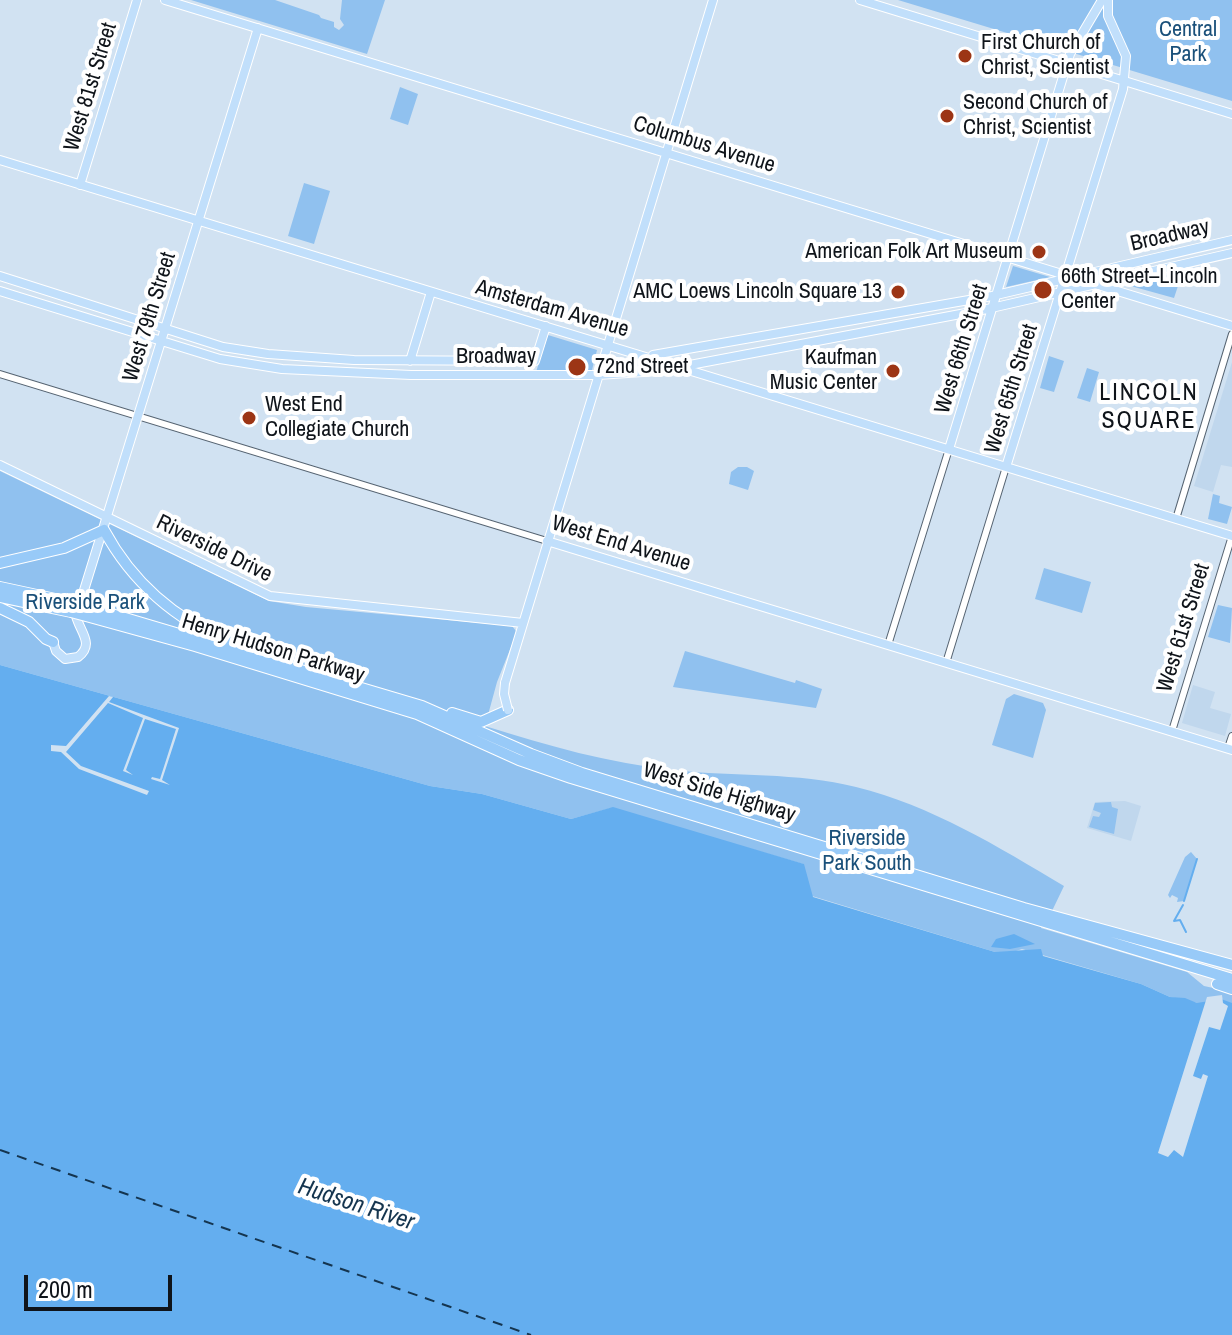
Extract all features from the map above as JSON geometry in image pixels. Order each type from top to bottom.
[{"type":"highway","points":[[0,563],[64,548],[104,530],[125,566],[164,603],[203,629],[259,656]]},
{"type":"highway","name":"Henry Hudson Parkway","points":[[0,587],[247,662],[441,716]]},
{"type":"highway","name":"Henry Hudson Parkway","points":[[0,597],[79,611],[259,656],[430,709],[441,716]]},
{"type":"highway","points":[[0,608],[29,622],[53,642]]},
{"type":"highway","points":[[441,716],[481,722],[508,710]]},
{"type":"highway","name":"West Side Highway","points":[[441,716],[582,773],[1024,908],[1232,965]]},
{"type":"highway","name":"West Side Highway","points":[[441,716],[510,756],[562,775],[1232,979]]},
{"type":"highway","points":[[1217,984],[1232,989]]},
{"type":"main road","name":"West 81st Street","points":[[80,185],[137,0]]},
{"type":"main road","name":"Columbus Avenue","points":[[165,0],[1232,326]]},
{"type":"main road","points":[[508,710],[505,683],[713,0]]},
{"type":"main road","points":[[860,0],[1232,114]]},
{"type":"main road","name":"West 66th Street","points":[[949,449],[1071,50],[1102,0]]},
{"type":"main road","name":"West 65th Street","points":[[1006,467],[1060,293],[1068,277],[1124,81],[1127,60],[1123,44],[1108,16],[1108,0]]},
{"type":"main road","name":"West 79th Street","points":[[79,611],[258,28]]},
{"type":"main road","name":"Amsterdam Avenue","points":[[0,160],[1232,536]]},
{"type":"main road","name":"Broadway","points":[[644,355],[672,354],[997,294],[1232,240]]},
{"type":"main road","name":"Broadway","points":[[0,291],[223,360],[288,370],[411,375],[598,375],[643,373],[993,308],[1232,253]]},
{"type":"main road","name":"Broadway","points":[[0,276],[223,347],[281,356],[410,361],[535,361],[546,326]]},
{"type":"main road","points":[[410,361],[431,292]]},
{"type":"main road","name":"Riverside Drive","points":[[0,465],[219,573],[276,597],[523,623]]},
{"type":"main road","name":"West End Avenue","points":[[547,541],[1230,749]]},
{"type":"main road","points":[[53,642],[56,651],[65,659],[74,659],[83,653],[86,639],[79,611]]},
{"type":"street","points":[[1176,519],[1232,334]]},
{"type":"street","name":"West End Avenue","points":[[0,374],[547,541]]},
{"type":"street","name":"West 66th Street","points":[[888,645],[949,449]]},
{"type":"street","name":"West 65th Street","points":[[946,663],[1006,467]]},
{"type":"street","name":"West 61st Street","points":[[1172,731],[1232,536]]},
{"type":"street","points":[[1230,749],[1232,736]]},
{"type":"shaded area","points":[[1232,362],[1232,467],[1221,465],[1213,492],[1194,486]]},
{"type":"shaded area","points":[[1193,685],[1215,692],[1210,708],[1231,714],[1225,736],[1182,723]]},
{"type":"shaded area","points":[[1125,801],[1141,806],[1131,841],[1087,828],[1095,802]]},
{"type":"green space","points":[[191,0],[275,0],[334,22],[334,27],[339,30],[344,25],[340,19],[342,0],[385,0],[367,54]]},
{"type":"green space","name":"Central Park","points":[[898,0],[1232,0],[1232,101]]},
{"type":"green space","points":[[400,87],[418,94],[408,125],[390,119]]},
{"type":"green space","points":[[304,183],[330,191],[314,244],[288,236]]},
{"type":"green space","points":[[1013,266],[1050,277],[1006,287]]},
{"type":"green space","points":[[1183,271],[1174,298],[1127,285]]},
{"type":"green space","points":[[548,335],[597,350],[592,370],[536,372]]},
{"type":"green space","points":[[1049,356],[1064,361],[1054,392],[1040,388]]},
{"type":"green space","points":[[1087,368],[1099,372],[1090,402],[1077,398]]},
{"type":"green space","points":[[738,467],[754,471],[748,490],[729,484],[731,472]]},
{"type":"green space","points":[[0,471],[269,601],[512,626],[516,631],[515,637],[497,682],[485,726],[579,753],[650,767],[811,779],[856,787],[938,816],[1014,856],[1064,886],[1052,911],[1046,910],[1041,928],[1187,972],[1204,986],[1232,992],[1232,1189],[1197,1003],[1022,949],[1010,953],[995,952],[812,896],[803,864],[611,808],[571,819],[482,794],[430,786],[0,665]]},
{"type":"green space","points":[[1213,494],[1220,496],[1219,503],[1232,507],[1227,524],[1208,519]]},
{"type":"green space","points":[[1044,568],[1091,582],[1082,613],[1035,599]]},
{"type":"green space","points":[[1218,605],[1232,608],[1230,643],[1208,637]]},
{"type":"green space","points":[[685,651],[822,689],[816,708],[673,687]]},
{"type":"green space","points":[[1014,694],[1043,703],[1046,710],[1033,758],[992,745],[1006,699]]},
{"type":"green space","points":[[1111,802],[1112,807],[1118,809],[1114,834],[1089,827],[1093,816],[1099,817],[1101,813],[1093,810],[1095,803]]},
{"type":"green space","points":[[1191,852],[1197,859],[1184,901],[1177,902],[1178,898],[1168,895],[1185,857]]},
{"type":"water","name":"Hudson River","points":[[0,665],[430,786],[482,794],[571,819],[613,807],[804,864],[813,897],[995,952],[1041,949],[1043,956],[1141,984],[1170,997],[1197,1003],[1221,999],[1232,1003],[1232,1335],[0,1335]]},
{"type":"water","points":[[1014,934],[1035,944],[1010,949],[991,947],[996,939]]},
{"type":"pier","points":[[109,696],[113,697],[109,702],[179,728],[162,780],[170,785],[151,779],[160,779],[176,729],[145,719],[126,770],[133,775],[123,771],[143,718],[108,703],[66,752],[81,766],[149,791],[147,795],[79,769],[61,752],[51,751],[51,745],[66,746]]},
{"type":"pier","points":[[1222,995],[1223,1003],[1228,1006],[1220,1030],[1209,1027],[1193,1076],[1201,1079],[1203,1074],[1208,1076],[1183,1157],[1174,1150],[1168,1157],[1158,1153],[1207,997]]},
{"type":"waterway","points":[[1184,901],[1197,859]]},
{"type":"waterway","points":[[1183,905],[1174,921],[1180,920],[1186,932]]},
{"type":"ferry route","points":[[0,1150],[531,1335]]},
{"type":"place","name":"First Church of Christ, Scientist","points":[[965,56]]},
{"type":"place","name":"Second Church of Christ, Scientist","points":[[947,116]]},
{"type":"place","name":"American Folk Art Museum","points":[[1039,252]]},
{"type":"place","name":"66th Street–Lincoln Center","points":[[1043,290]]},
{"type":"place","name":"AMC Loews Lincoln Square 13","points":[[898,292]]},
{"type":"place","name":"72nd Street","points":[[577,367]]},
{"type":"place","name":"Kaufman Music Center","points":[[893,371]]},
{"type":"place","name":"West End Collegiate Church","points":[[249,418]]},
{"type":"district","name":"LINCOLN SQUARE","points":[[1149,408]]},
{"type":"park label","name":"Riverside Park","points":[[85,603]]},
{"type":"park label","name":"Riverside Park South","points":[[867,852]]}]
